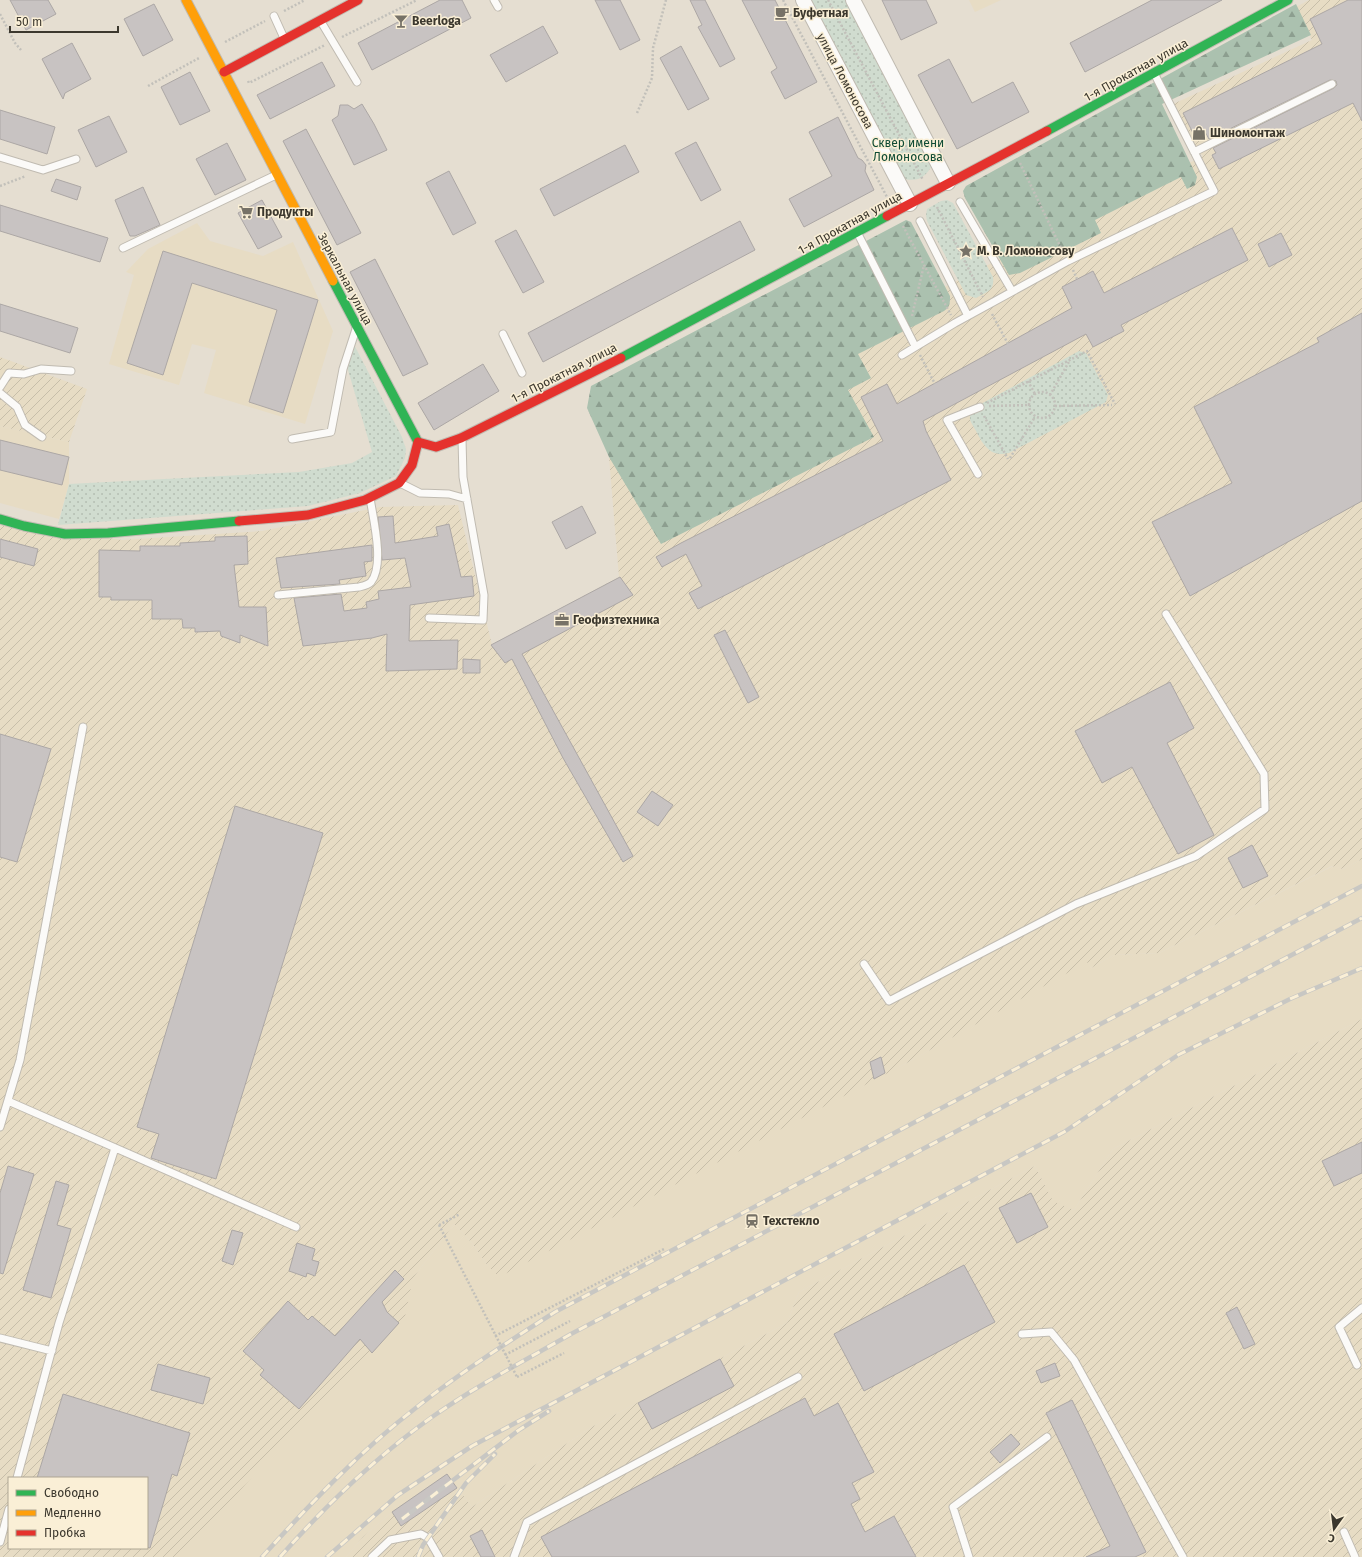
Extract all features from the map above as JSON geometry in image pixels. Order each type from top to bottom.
[{"type":"street","name":"Зеркальная улица","points":[[186,0],[356,327],[418,442]]},
{"type":"street","points":[[224,72],[358,0]]},
{"type":"street","name":"улица Ломоносова","points":[[803,0],[910,204]]},
{"type":"street","points":[[853,0],[948,183]]},
{"type":"street","name":"1-я Прокатная улица","points":[[418,442],[436,447],[462,438],[562,389],[857,233],[948,183],[1013,150],[1288,0]]},
{"type":"street","points":[[0,519],[24,526],[65,534],[108,533],[308,515],[370,498],[399,483],[412,465],[418,442]]},
{"type":"lane","points":[[494,0],[498,7]]},
{"type":"lane","points":[[270,18],[285,39]]},
{"type":"lane","points":[[320,20],[357,82]]},
{"type":"lane","points":[[902,355],[915,346],[988,306],[1012,291],[1214,191],[1154,73]]},
{"type":"lane","points":[[1194,152],[1332,84]]},
{"type":"lane","points":[[0,157],[43,170],[76,159]]},
{"type":"lane","points":[[123,248],[277,174]]},
{"type":"lane","points":[[960,202],[1012,291]]},
{"type":"lane","points":[[920,221],[968,316]]},
{"type":"lane","points":[[857,233],[915,346]]},
{"type":"lane","points":[[292,439],[331,432],[343,369],[356,327]]},
{"type":"lane","points":[[503,334],[522,373]]},
{"type":"lane","points":[[0,387],[9,373],[24,374],[41,369],[71,371]]},
{"type":"lane","points":[[0,393],[17,407],[25,425],[42,437]]},
{"type":"lane","points":[[978,474],[947,420],[980,407]]},
{"type":"lane","points":[[429,618],[482,620],[484,595],[463,477],[462,438]]},
{"type":"lane","points":[[399,483],[420,493],[449,494],[467,499]]},
{"type":"lane","points":[[278,595],[359,587],[370,583],[375,575],[377,562],[376,535],[370,498]]},
{"type":"lane","points":[[864,964],[889,1001],[1076,904],[1196,856],[1265,809],[1264,774],[1166,614]]},
{"type":"lane","points":[[0,1127],[20,1060],[83,726]]},
{"type":"lane","points":[[8,1101],[296,1227]]},
{"type":"lane","points":[[17,1477],[52,1351],[115,1148]]},
{"type":"lane","points":[[1357,1365],[1339,1327],[1362,1308]]},
{"type":"lane","points":[[1022,1334],[1051,1332],[1074,1360],[1183,1557]]},
{"type":"lane","points":[[0,1338],[52,1351]]},
{"type":"lane","points":[[514,1557],[527,1522],[798,1377]]},
{"type":"lane","points":[[969,1557],[953,1507],[1048,1437]]},
{"type":"lane","points":[[0,1542],[8,1513]]},
{"type":"lane","points":[[1344,1532],[1355,1557]]},
{"type":"lane","points":[[372,1557],[390,1540],[421,1534],[428,1538],[439,1557]]},
{"type":"path","points":[[284,11],[305,0]]},
{"type":"path","points":[[226,41],[249,83],[418,0]]},
{"type":"path","points":[[637,113],[652,78],[653,48],[666,0]]},
{"type":"path","points":[[783,0],[955,323]]},
{"type":"path","points":[[828,0],[1008,344]]},
{"type":"path","points":[[0,14],[15,43],[21,50]]},
{"type":"path","points":[[148,86],[213,51],[226,41],[270,18]]},
{"type":"path","points":[[1013,150],[1077,279]]},
{"type":"path","points":[[0,186],[43,170]]},
{"type":"path","points":[[908,331],[924,264]]},
{"type":"path","points":[[915,346],[935,384]]},
{"type":"path","points":[[1028,405],[982,406],[1087,351],[1114,404],[1055,406]]},
{"type":"path","points":[[1050,395],[1071,359]]},
{"type":"path","points":[[1028,381],[1035,394]]},
{"type":"path","points":[[1043,392],[1050,395],[1055,401],[1055,406],[1054,410],[1048,417],[1043,419],[1035,416],[1029,411],[1028,405],[1035,394],[1043,392]]},
{"type":"path","points":[[980,407],[1009,458],[1035,416]]},
{"type":"path","points":[[460,1214],[439,1225],[517,1377],[564,1353]]},
{"type":"path","points":[[495,1336],[664,1249]]},
{"type":"path","points":[[505,1355],[570,1321]]},
{"type":"shaded area","points":[[969,0],[1001,0],[975,12]]},
{"type":"shaded area","points":[[1309,0],[1362,0],[1362,859],[1343,869],[1332,866],[1159,953],[1114,955],[1091,968],[1087,962],[903,1065],[499,1277],[488,1266],[472,1243],[454,1224],[413,1278],[403,1326],[273,1454],[180,1557],[0,1557],[0,523],[122,540],[262,531],[380,507],[458,505],[492,645],[619,577],[609,457],[1203,156],[1189,142],[1171,105],[1312,40],[1296,7]]},
{"type":"shaded area","points":[[197,223],[210,241],[263,256],[293,242],[333,331],[305,424],[204,393],[216,350],[192,344],[179,385],[109,364],[134,275],[126,272],[148,249]]},
{"type":"shaded area","points":[[0,357],[87,389],[69,442],[0,426]]},
{"type":"shaded area","points":[[0,426],[69,442],[69,484],[59,519],[0,503]]},
{"type":"shaded area","points":[[1362,859],[1362,1019],[1113,1149],[1074,1210],[1053,1202],[1035,1166],[799,1292],[787,1323],[590,1428],[472,1507],[447,1474],[392,1512],[363,1537],[346,1557],[170,1557],[387,1312],[454,1224],[472,1243],[488,1266],[903,1065],[1087,961],[1091,968],[1114,955],[1159,953],[1333,866],[1343,869]]},
{"type":"shaded area","points":[[1362,1019],[1362,1557],[346,1557],[363,1537],[392,1512],[447,1474],[472,1507],[590,1428],[787,1323],[799,1292],[1035,1166],[1053,1201],[1074,1210],[1113,1149]]},
{"type":"green space","name":"Сквер имени Ломоносова","points":[[810,0],[848,0],[932,165],[927,173],[921,178],[914,180],[905,179]]},
{"type":"green space","points":[[1296,4],[1311,35],[1162,104],[1197,177],[1195,185],[1187,189],[1181,177],[1095,220],[1101,233],[1020,273],[1009,275],[965,198],[963,191],[966,186]]},
{"type":"green space","points":[[947,200],[953,203],[993,277],[993,285],[991,288],[976,298],[966,295],[927,221],[927,209],[941,201]]},
{"type":"green space","points":[[906,220],[911,222],[950,296],[950,303],[944,311],[858,354],[871,378],[848,390],[874,437],[661,544],[609,457],[587,408],[591,386]]},
{"type":"green space","points":[[349,335],[402,437],[406,449],[405,458],[396,476],[360,493],[308,506],[58,525],[69,484],[299,472],[352,463],[372,452],[348,370]]},
{"type":"green space","points":[[1079,351],[1086,353],[1108,395],[1106,402],[1009,453],[997,454],[988,449],[970,420],[970,415],[973,409]]},
{"type":"building","points":[[10,0],[48,0],[56,14],[26,30]]},
{"type":"building","points":[[440,0],[462,0],[471,18],[372,70],[358,43]]},
{"type":"building","points":[[595,0],[620,0],[640,40],[620,50]]},
{"type":"building","points":[[690,0],[705,0],[735,59],[720,67],[698,27],[702,25]]},
{"type":"building","points":[[742,0],[775,0],[817,82],[785,99],[771,72],[777,68]]},
{"type":"building","points":[[882,0],[926,0],[937,23],[901,40]]},
{"type":"building","points":[[1152,0],[1222,0],[1085,72],[1070,43]]},
{"type":"building","points":[[1348,0],[1362,0],[1362,121],[1353,103],[1219,169],[1212,155],[1216,153],[1213,148],[1334,88],[1337,85],[1336,81],[1330,80],[1209,139],[1204,130],[1194,135],[1183,113],[1322,44],[1310,19]]},
{"type":"building","points":[[154,4],[173,40],[143,56],[124,19]]},
{"type":"building","points":[[543,26],[558,53],[506,82],[490,55]]},
{"type":"building","points":[[72,43],[91,79],[65,93],[63,99],[42,59]]},
{"type":"building","points":[[681,46],[709,99],[688,110],[660,58]]},
{"type":"building","points":[[949,59],[972,103],[1013,82],[1029,112],[957,149],[918,75]]},
{"type":"building","points":[[322,62],[335,86],[270,119],[257,95]]},
{"type":"building","points":[[190,72],[210,111],[180,125],[161,87]]},
{"type":"building","points":[[362,104],[387,150],[354,165],[332,120],[338,116],[340,105],[348,105],[354,109]]},
{"type":"building","points":[[0,110],[55,127],[47,154],[0,139]]},
{"type":"building","points":[[109,116],[127,152],[96,167],[78,130]]},
{"type":"building","points":[[838,117],[858,158],[866,165],[865,171],[874,190],[804,227],[789,199],[832,176],[809,132]]},
{"type":"building","points":[[306,129],[361,233],[337,245],[283,141]]},
{"type":"building","points":[[696,142],[721,190],[701,201],[675,153]]},
{"type":"building","points":[[227,143],[246,180],[215,195],[196,159]]},
{"type":"building","points":[[625,145],[639,172],[554,216],[540,189]]},
{"type":"building","points":[[449,171],[476,223],[453,235],[426,183]]},
{"type":"building","points":[[56,179],[81,187],[77,200],[51,191]]},
{"type":"building","points":[[143,187],[160,225],[135,236],[130,236],[115,200]]},
{"type":"building","points":[[262,200],[282,237],[258,249],[238,213]]},
{"type":"building","points":[[0,205],[108,238],[100,262],[0,231]]},
{"type":"building","points":[[740,221],[755,250],[543,362],[528,333]]},
{"type":"building","points":[[1232,228],[1248,260],[1121,325],[1124,331],[1093,347],[1086,334],[923,421],[926,431],[951,480],[698,609],[689,593],[702,586],[686,554],[662,567],[656,557],[883,441],[861,397],[887,384],[897,404],[1072,308],[1062,287],[1093,271],[1104,293]]},
{"type":"building","points":[[516,230],[544,282],[523,293],[495,241]]},
{"type":"building","points":[[1281,233],[1292,255],[1269,267],[1258,244]]},
{"type":"building","points":[[163,251],[318,300],[283,413],[249,402],[277,310],[192,283],[163,375],[127,363]]},
{"type":"building","points":[[375,259],[428,364],[403,376],[350,272]]},
{"type":"building","points":[[0,304],[78,328],[70,353],[0,331]]},
{"type":"building","points":[[1362,313],[1362,501],[1190,596],[1152,522],[1232,483],[1194,407],[1319,342],[1317,338]]},
{"type":"building","points":[[483,364],[499,391],[434,430],[418,403]]},
{"type":"building","points":[[0,440],[69,457],[62,485],[0,470]]},
{"type":"building","points":[[582,506],[596,533],[566,549],[552,522]]},
{"type":"building","points":[[393,516],[395,543],[438,536],[436,527],[449,524],[461,577],[472,576],[474,596],[410,605],[409,641],[458,640],[457,669],[386,671],[387,634],[372,638],[303,646],[294,598],[341,594],[344,611],[367,608],[366,602],[379,599],[378,591],[411,587],[405,558],[382,560],[378,517]]},
{"type":"building","points":[[247,536],[248,564],[234,565],[239,607],[266,607],[268,646],[240,635],[240,643],[221,636],[220,631],[195,632],[195,628],[183,628],[182,619],[152,619],[152,600],[111,600],[111,597],[99,597],[99,550],[140,551],[140,546],[180,546],[180,543],[215,541],[215,537]]},
{"type":"building","points":[[0,539],[38,549],[34,566],[0,557]]},
{"type":"building","points":[[372,545],[372,561],[364,562],[366,576],[339,580],[340,584],[281,588],[276,558]]},
{"type":"building","points":[[620,577],[633,595],[522,654],[633,856],[623,862],[563,758],[512,659],[505,663],[491,645]]},
{"type":"building","points":[[725,630],[759,697],[748,703],[714,635]]},
{"type":"building","points":[[463,659],[480,660],[480,673],[463,673]]},
{"type":"building","points":[[1170,682],[1194,728],[1167,743],[1214,835],[1178,854],[1132,767],[1102,783],[1075,731]]},
{"type":"building","points":[[0,734],[51,749],[17,862],[0,857]]},
{"type":"building","points":[[652,791],[673,805],[658,826],[637,812]]},
{"type":"building","points":[[235,806],[323,833],[216,1179],[151,1158],[159,1134],[137,1127]]},
{"type":"building","points":[[1252,845],[1268,876],[1243,888],[1228,858]]},
{"type":"building","points":[[881,1057],[885,1073],[874,1079],[870,1062]]},
{"type":"building","points":[[1362,1142],[1362,1173],[1334,1186],[1322,1161]]},
{"type":"building","points":[[8,1166],[34,1174],[3,1274],[0,1273],[0,1193]]},
{"type":"building","points":[[56,1181],[69,1185],[57,1225],[71,1229],[51,1298],[23,1290]]},
{"type":"building","points":[[1031,1193],[1048,1227],[1017,1243],[999,1208]]},
{"type":"building","points":[[232,1230],[243,1233],[233,1265],[222,1261]]},
{"type":"building","points":[[297,1243],[315,1249],[312,1260],[319,1262],[315,1276],[307,1273],[306,1277],[289,1271]]},
{"type":"building","points":[[964,1265],[995,1322],[864,1391],[834,1334]]},
{"type":"building","points":[[395,1270],[404,1279],[382,1302],[387,1312],[399,1323],[372,1353],[360,1339],[299,1409],[260,1375],[264,1370],[243,1351],[288,1301],[308,1320],[312,1316],[335,1336]]},
{"type":"building","points":[[1237,1307],[1255,1344],[1244,1349],[1226,1313]]},
{"type":"building","points":[[720,1359],[734,1386],[652,1429],[638,1403]]},
{"type":"building","points":[[1055,1363],[1060,1376],[1041,1383],[1036,1371]]},
{"type":"building","points":[[158,1364],[210,1378],[203,1404],[151,1390]]},
{"type":"building","points":[[63,1394],[190,1433],[177,1476],[172,1474],[150,1548],[148,1547],[148,1477],[37,1477]]},
{"type":"building","points":[[805,1398],[814,1416],[838,1403],[874,1472],[852,1483],[860,1499],[851,1504],[865,1532],[894,1516],[916,1557],[552,1557],[541,1537]]},
{"type":"building","points":[[1072,1400],[1146,1552],[1135,1557],[1086,1557],[1110,1546],[1046,1413]]},
{"type":"building","points":[[1011,1434],[1020,1444],[1000,1463],[990,1452]]},
{"type":"building","points":[[447,1474],[457,1488],[401,1526],[392,1512]]},
{"type":"building","points":[[482,1530],[495,1557],[481,1557],[470,1536]]},
{"type":"railway","points":[[262,1557],[298,1517],[336,1479],[396,1424],[468,1369],[555,1312],[1362,886]]},
{"type":"railway","points":[[280,1557],[315,1519],[371,1465],[411,1432],[483,1384],[571,1334],[1362,918]]},
{"type":"railway","points":[[327,1557],[398,1495],[472,1446],[1064,1132],[1178,1055],[1290,999],[1362,968]]},
{"type":"railway","points":[[402,1519],[519,1430],[549,1411]]},
{"type":"railway","points":[[418,1557],[423,1545],[466,1483],[495,1454]]},
{"type":"traffic: fast","points":[[1047,131],[1288,0]]},
{"type":"traffic: fast","points":[[621,358],[887,216]]},
{"type":"traffic: fast","points":[[333,281],[418,442]]},
{"type":"traffic: fast","points":[[0,519],[24,526],[65,534],[108,533],[239,521]]},
{"type":"traffic: slow","points":[[186,0],[333,281]]},
{"type":"traffic: jam","points":[[224,72],[358,0]]},
{"type":"traffic: jam","points":[[887,216],[1047,131]]},
{"type":"traffic: jam","points":[[418,442],[436,447],[461,438],[621,358]]},
{"type":"traffic: jam","points":[[239,521],[308,515],[365,500],[399,483],[412,465],[418,442]]},
{"type":"place","name":"Буфетная","points":[[782,13]]},
{"type":"place","name":"Beerloga","points":[[401,21]]},
{"type":"place","name":"Шиномонтаж","points":[[1199,133]]},
{"type":"place","name":"Продукты","points":[[246,212]]},
{"type":"place","name":"М. В. Ломоносову","points":[[966,251]]},
{"type":"place","name":"Геофизтехника","points":[[562,620]]},
{"type":"place","name":"Техстекло","points":[[752,1221]]}]
